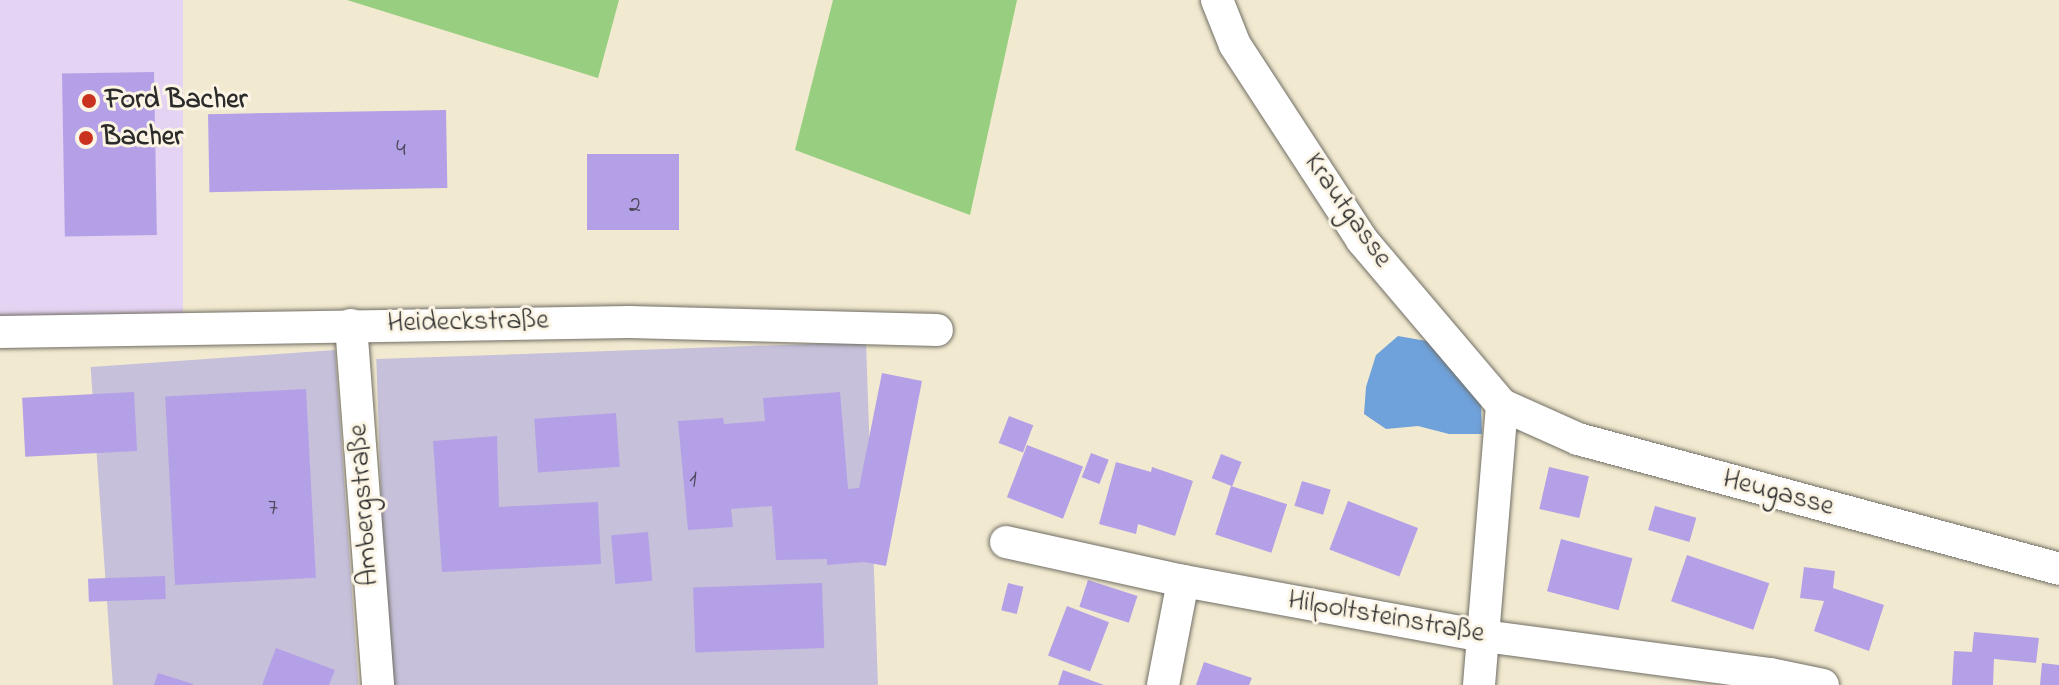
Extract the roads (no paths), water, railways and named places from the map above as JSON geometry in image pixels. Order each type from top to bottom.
[{"type":"street","name":"Krautgasse","points":[[1217,0],[1235,45],[1362,240],[1502,405]]},
{"type":"street","name":"Heideckstraße","points":[[0,332],[629,322],[937,330]]},
{"type":"street","name":"Ambergstraße","points":[[351,325],[378,685]]},
{"type":"street","name":"Heugasse","points":[[1502,405],[1578,439],[2059,569]]},
{"type":"street","points":[[1479,685],[1502,405]]},
{"type":"street","name":"Hilpoltsteinstraße","points":[[1006,542],[1183,581],[1484,636],[1769,680],[1823,685]]},
{"type":"street","points":[[1163,685],[1183,581]]},
{"type":"water","points":[[1398,336],[1432,342],[1481,403],[1482,434],[1449,434],[1418,426],[1386,429],[1364,414],[1366,387],[1376,355]]},
{"type":"place","name":"Ford Bacher","points":[[89,101]]},
{"type":"place","name":"Bacher","points":[[86,138]]}]
